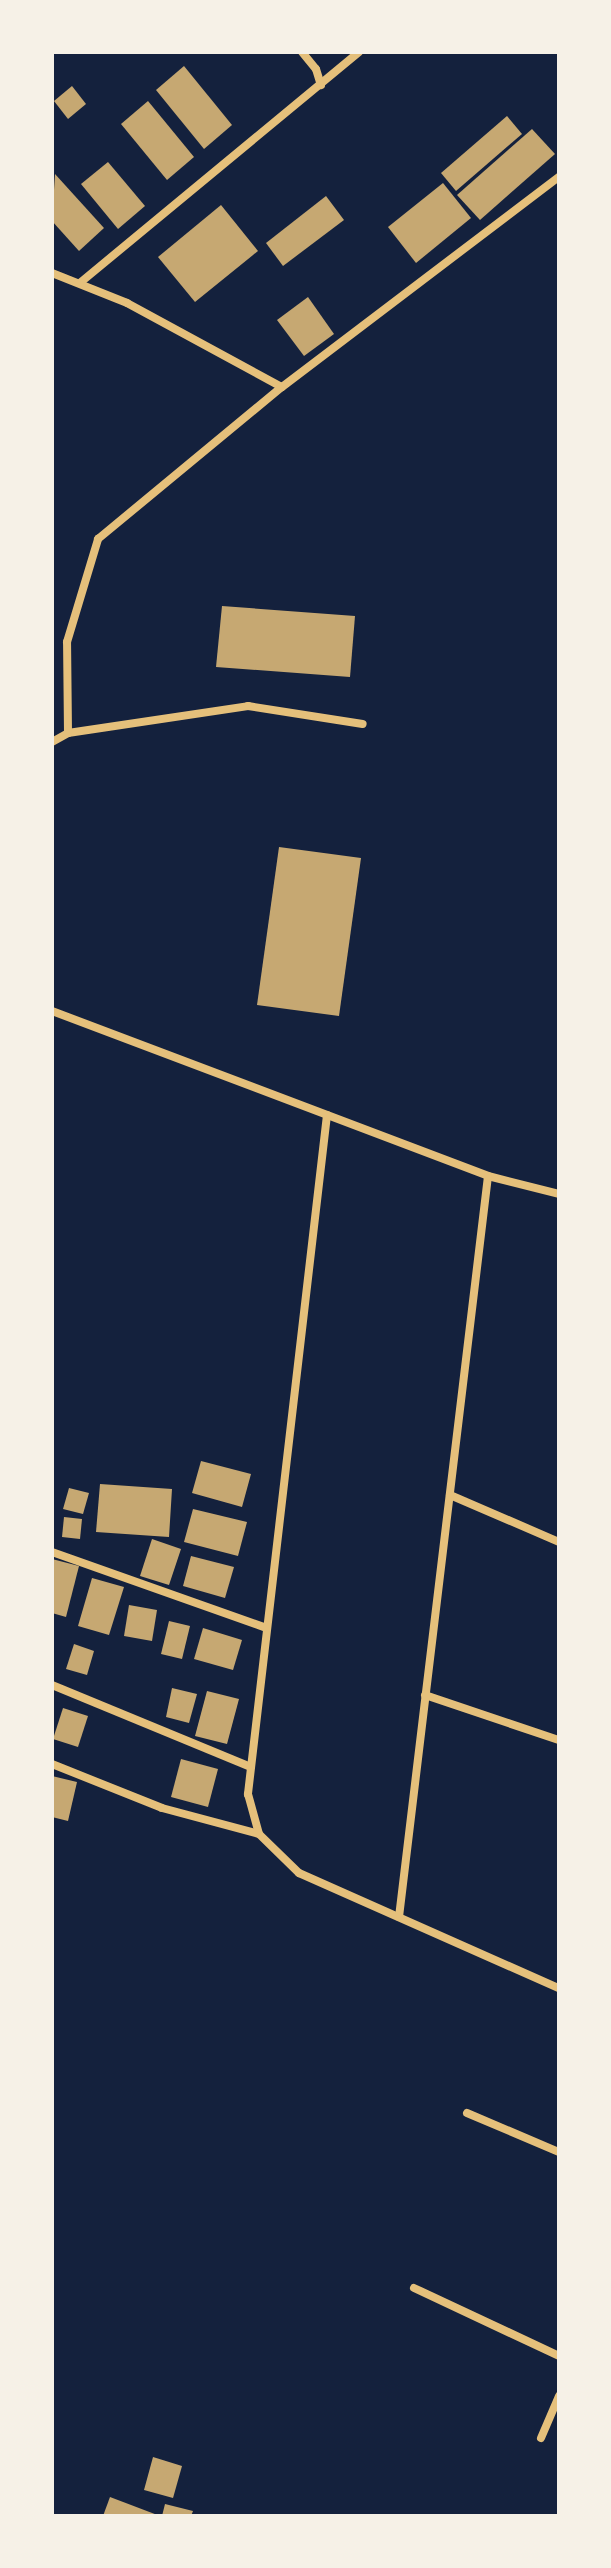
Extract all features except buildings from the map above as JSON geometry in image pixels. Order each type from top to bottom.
[{"type":"street","points":[[302,52],[316,69],[321,85]]},
{"type":"street","points":[[81,282],[359,52]]},
{"type":"street","points":[[68,733],[67,642],[98,539],[282,387],[559,177]]},
{"type":"street","points":[[52,273],[81,282],[282,387]]},
{"type":"street","points":[[52,742],[68,733],[248,706],[363,724]]},
{"type":"street","points":[[52,1011],[488,1176],[559,1194]]},
{"type":"street","points":[[259,1834],[248,1794],[327,1115]]},
{"type":"street","points":[[399,1917],[488,1176]]},
{"type":"street","points":[[450,1495],[559,1542]]},
{"type":"street","points":[[52,1552],[267,1628]]},
{"type":"street","points":[[52,1685],[251,1767]]},
{"type":"street","points":[[425,1695],[559,1740]]},
{"type":"street","points":[[52,1764],[162,1808],[259,1834],[299,1873],[559,1988]]},
{"type":"street","points":[[467,2113],[559,2152]]},
{"type":"street","points":[[414,2288],[559,2356]]},
{"type":"street","points":[[541,2438],[559,2396]]}]
